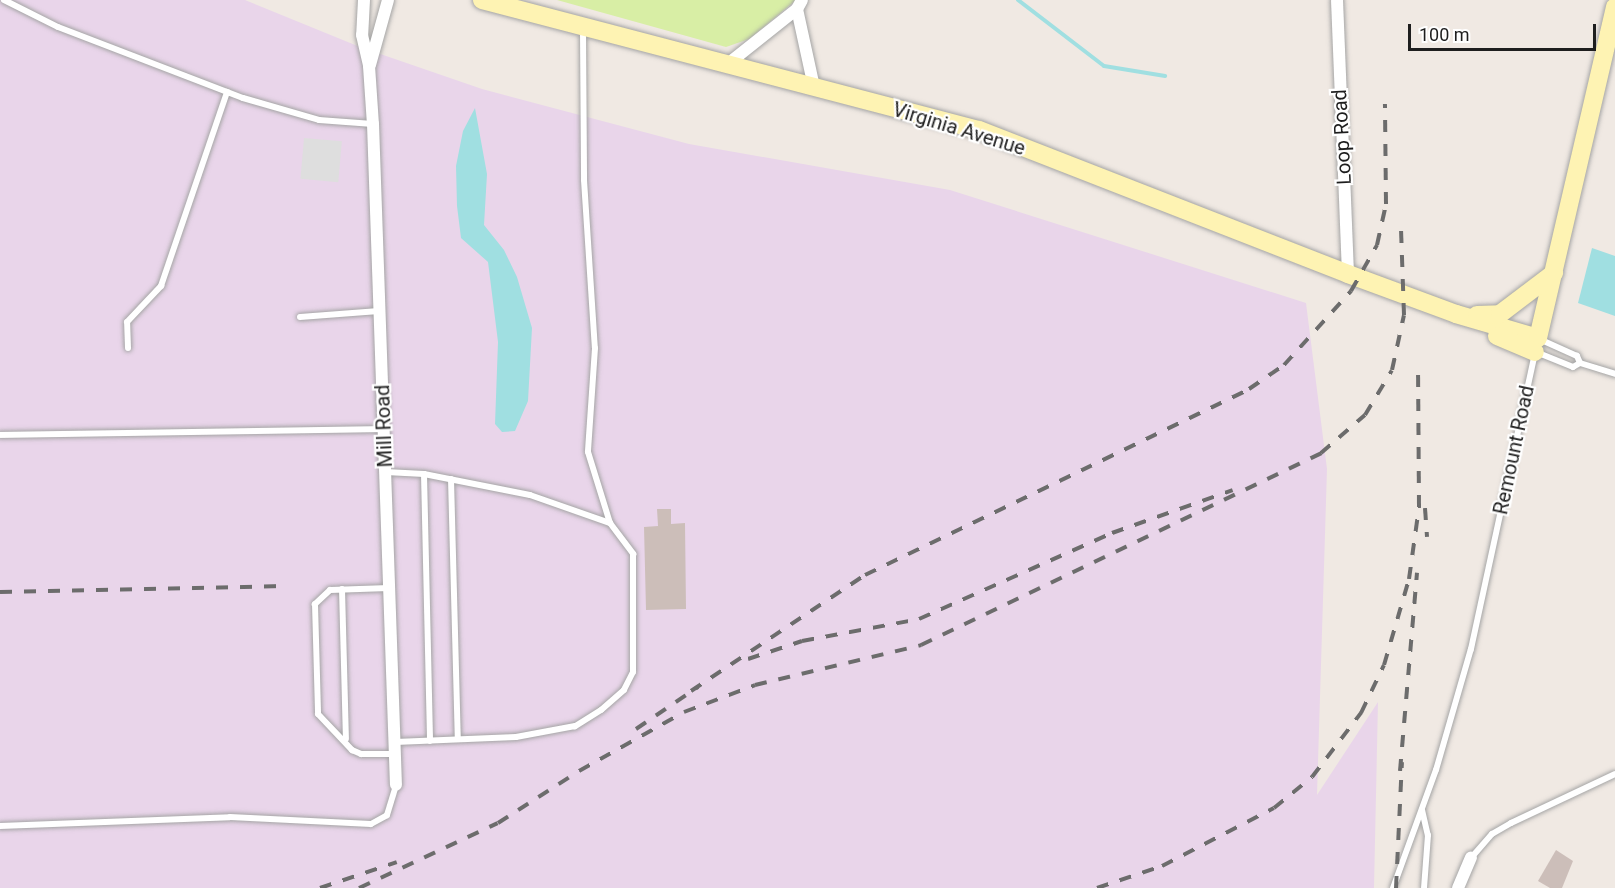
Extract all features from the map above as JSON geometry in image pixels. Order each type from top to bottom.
[{"type":"main road","name":"Virginia Avenue","points":[[482,0],[979,130],[1347,274],[1463,315],[1537,345]]},
{"type":"main road","name":"Remount Road","points":[[1537,345],[1590,104],[1615,7]]},
{"type":"main road","points":[[1463,315],[1500,314],[1554,273]]},
{"type":"street","name":"Mill Road","points":[[364,0],[362,35],[369,66],[373,124],[396,785]]},
{"type":"street","name":"Mill Road","points":[[369,66],[388,0]]},
{"type":"street","name":"Loop Road","points":[[1336,0],[1347,274]]},
{"type":"street","points":[[729,63],[800,5],[814,87]]},
{"type":"street","points":[[1458,888],[1471,858]]},
{"type":"lane","points":[[4,0],[58,27],[227,92],[319,120],[373,124]]},
{"type":"lane","points":[[390,588],[330,590],[315,604],[318,714],[345,739],[352,750],[361,754],[430,741],[516,737],[575,726],[624,690],[633,672],[633,554],[610,523],[588,452],[595,348],[584,180],[583,26]]},
{"type":"lane","points":[[128,348],[127,322],[161,286],[227,92]]},
{"type":"lane","points":[[300,318],[380,311]]},
{"type":"lane","points":[[1537,345],[1573,367],[1580,363]]},
{"type":"lane","points":[[1537,345],[1576,356],[1580,363],[1615,374]]},
{"type":"lane","name":"Remount Road","points":[[1394,888],[1422,810],[1471,649],[1537,345]]},
{"type":"lane","points":[[0,435],[384,429]]},
{"type":"lane","points":[[385,472],[423,474],[530,495],[610,523]]},
{"type":"lane","points":[[423,474],[430,741]]},
{"type":"lane","points":[[451,479],[458,740]]},
{"type":"lane","points":[[342,589],[345,739]]},
{"type":"lane","points":[[1471,858],[1492,834],[1615,774]]},
{"type":"lane","points":[[0,826],[230,817],[371,824],[387,815],[396,785]]},
{"type":"lane","points":[[1422,810],[1428,835],[1424,888]]},
{"type":"shaded area","points":[[0,0],[245,0],[360,47],[482,89],[689,144],[950,190],[1306,303],[1327,469],[1317,795],[1378,702],[1374,888],[0,888]]},
{"type":"shaded area","points":[[304,138],[342,141],[338,182],[300,179]]},
{"type":"green space","points":[[557,0],[796,0],[749,39],[726,47]]},
{"type":"water","points":[[475,108],[487,174],[484,225],[504,250],[517,277],[532,328],[528,401],[515,431],[502,432],[495,424],[498,342],[488,262],[461,238],[457,206],[456,166],[463,131]]},
{"type":"water","points":[[1592,248],[1615,256],[1615,316],[1578,303]]},
{"type":"building","points":[[657,509],[671,509],[671,524],[685,523],[686,609],[646,610],[644,527],[658,526]]},
{"type":"building","points":[[1556,850],[1573,861],[1562,888],[1550,888],[1538,881]]},
{"type":"waterway","points":[[1018,0],[1104,66],[1165,76]]},
{"type":"railway","points":[[691,691],[865,575],[1249,389],[1284,365],[1351,291],[1377,245],[1386,204],[1385,104]]},
{"type":"railway","points":[[359,888],[498,823],[579,771],[684,712],[755,685],[921,645],[1321,453],[1365,415],[1392,370],[1404,315],[1401,228]]},
{"type":"railway","points":[[1097,888],[1162,866],[1274,808],[1312,777],[1361,713],[1384,665],[1409,579],[1419,507],[1418,365]]},
{"type":"railway","points":[[748,659],[802,641],[919,619],[1112,533],[1233,490]]},
{"type":"railway","points":[[1425,508],[1427,537]]},
{"type":"railway","points":[[1400,771],[1417,573]]},
{"type":"railway","points":[[0,592],[282,586]]},
{"type":"railway","points":[[636,729],[698,687]]},
{"type":"railway","points":[[1396,888],[1402,762]]},
{"type":"railway","points":[[320,888],[397,862]]}]
